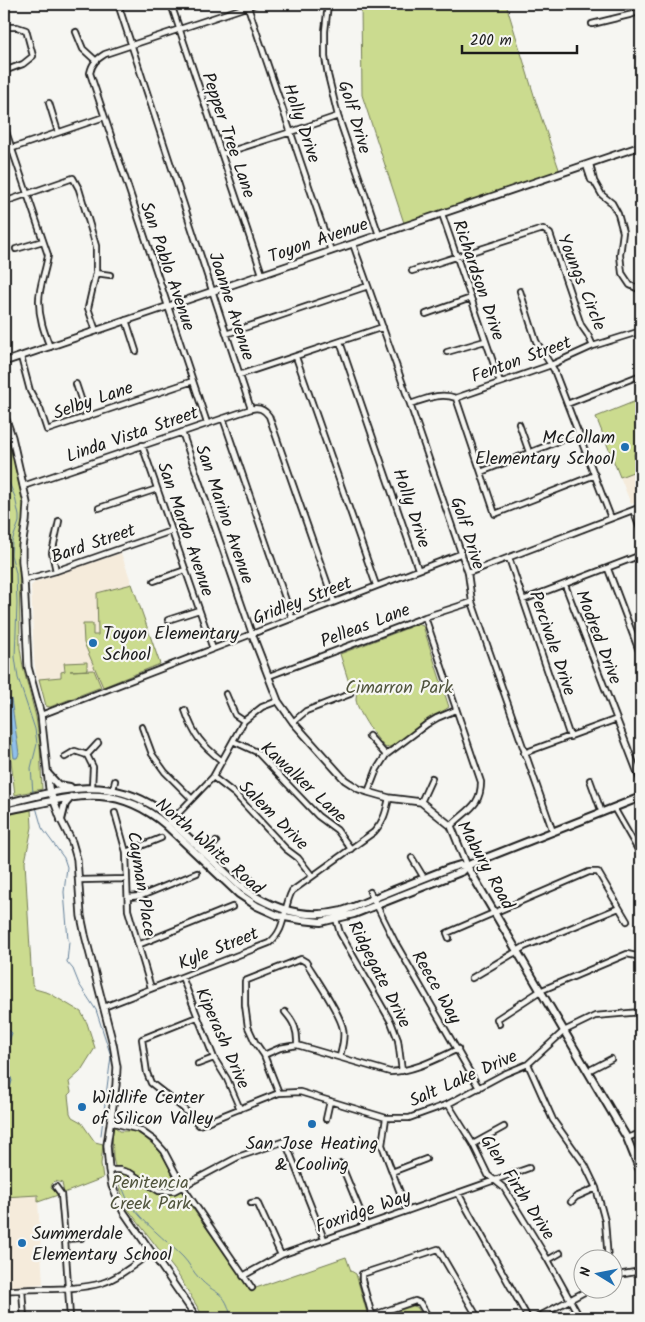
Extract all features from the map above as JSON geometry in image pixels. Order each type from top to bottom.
[{"type":"main road","points":[[48,774],[58,785],[76,789]]},
{"type":"main road","name":"North White Road","points":[[4,804],[40,795],[92,787],[113,790],[142,800],[156,808],[239,894],[257,906],[321,922],[376,906],[463,871],[467,866]]},
{"type":"main road","name":"North White Road","points":[[4,811],[53,800],[94,795],[113,797],[138,805],[169,823],[206,852],[242,887],[266,903],[284,914],[302,914],[331,913],[344,910],[460,865],[467,866],[641,797]]},
{"type":"main road","points":[[61,820],[65,804],[71,797]]},
{"type":"main road","name":"Mabury Road","points":[[467,866],[627,1138],[641,1173]]},
{"type":"street","name":"Joanne Avenue","points":[[118,4],[251,409]]},
{"type":"street","name":"Pepper Tree Lane","points":[[171,4],[262,274]]},
{"type":"street","points":[[76,32],[83,49],[95,60],[105,54],[247,5],[255,4]]},
{"type":"street","name":"Golf Drive","points":[[328,4],[325,31],[325,57],[328,75],[338,116],[379,235]]},
{"type":"street","name":"Holly Drive","points":[[247,5],[331,251]]},
{"type":"street","points":[[592,24],[633,14],[641,10]]},
{"type":"street","points":[[4,27],[26,30],[33,56],[23,64],[4,71]]},
{"type":"street","name":"San Pablo Avenue","points":[[95,60],[91,66],[90,76],[207,424]]},
{"type":"street","points":[[49,103],[58,132]]},
{"type":"street","points":[[222,154],[338,116]]},
{"type":"street","points":[[4,151],[104,117]]},
{"type":"street","points":[[4,126],[48,255],[39,300],[41,324],[50,346]]},
{"type":"street","name":"Toyon Avenue","points":[[4,362],[641,146]]},
{"type":"street","points":[[588,165],[596,187],[612,204],[618,214],[623,232],[620,255],[622,273],[630,285],[641,290]]},
{"type":"street","points":[[4,202],[73,178],[79,189],[96,246],[96,273],[88,308],[96,331]]},
{"type":"street","name":"Richardson Drive","points":[[442,214],[500,382]]},
{"type":"street","name":"Youngs Circle","points":[[457,257],[543,229],[550,234],[581,325],[593,346]]},
{"type":"street","points":[[16,249],[43,240]]},
{"type":"street","name":"Golf Drive","points":[[352,244],[383,327],[468,573],[472,602],[553,832]]},
{"type":"street","points":[[412,271],[457,257]]},
{"type":"street","points":[[96,273],[110,275]]},
{"type":"street","points":[[226,334],[368,286]]},
{"type":"street","points":[[520,291],[536,340],[551,365],[596,475],[611,518]]},
{"type":"street","points":[[426,314],[471,298]]},
{"type":"street","points":[[126,320],[136,350]]},
{"type":"street","points":[[239,375],[383,327]]},
{"type":"street","name":"Fenton Street","points":[[410,404],[437,396],[448,395],[456,398],[551,365],[593,346],[641,331]]},
{"type":"street","points":[[447,352],[485,341]]},
{"type":"street","name":"Holly Drive","points":[[340,342],[418,569]]},
{"type":"street","name":"Selby Lane","points":[[21,357],[30,391],[40,409],[47,430],[193,381]]},
{"type":"street","points":[[296,357],[376,585]]},
{"type":"street","points":[[567,404],[641,375]]},
{"type":"street","points":[[76,384],[87,417]]},
{"type":"street","points":[[456,398],[495,514],[596,475]]},
{"type":"street","points":[[251,409],[263,410],[269,416],[334,602]]},
{"type":"street","name":"Linda Vista Street","points":[[23,486],[251,409]]},
{"type":"street","points":[[4,414],[12,437],[27,503],[22,546],[27,659],[31,682],[41,715],[51,793],[72,842],[77,859],[83,925],[117,1067],[107,1155],[109,1170],[118,1202],[197,1318]]},
{"type":"street","points":[[223,418],[292,618]]},
{"type":"street","points":[[519,424],[529,452]]},
{"type":"street","name":"San Marino Avenue","points":[[182,432],[252,634]]},
{"type":"street","points":[[481,472],[579,433]]},
{"type":"street","name":"San Mardo Avenue","points":[[142,445],[213,649]]},
{"type":"street","points":[[99,508],[157,489]]},
{"type":"street","points":[[468,573],[641,507]]},
{"type":"street","points":[[633,510],[641,531]]},
{"type":"street","points":[[56,571],[52,553],[59,521]]},
{"type":"street","name":"Bard Street","points":[[24,580],[56,571],[171,530]]},
{"type":"street","name":"Gridley Street","points":[[41,715],[460,554]]},
{"type":"street","points":[[523,600],[641,555]]},
{"type":"street","name":"Percivale Drive","points":[[508,558],[570,737]]},
{"type":"street","points":[[608,569],[641,656]]},
{"type":"street","points":[[154,581],[185,570]]},
{"type":"street","name":"Modred Drive","points":[[565,585],[641,782]]},
{"type":"street","name":"Pelleas Lane","points":[[269,676],[425,617],[472,602]]},
{"type":"street","points":[[168,620],[199,610]]},
{"type":"street","points":[[425,617],[482,782],[481,794],[475,804],[451,826]]},
{"type":"street","points":[[252,634],[278,701],[293,722],[345,780],[358,789],[368,792],[389,798],[421,802],[432,778]]},
{"type":"street","points":[[226,694],[235,715],[244,721]]},
{"type":"street","points":[[293,722],[306,711],[350,694]]},
{"type":"street","points":[[169,823],[213,777],[244,721],[262,707],[278,701]]},
{"type":"street","points":[[185,710],[191,728],[204,746],[222,761]]},
{"type":"street","points":[[368,792],[376,769],[386,755],[427,724],[456,710]]},
{"type":"street","points":[[524,753],[616,719]]},
{"type":"street","points":[[142,727],[152,754],[165,772],[192,798]]},
{"type":"street","points":[[369,736],[386,755]]},
{"type":"street","name":"Kawalker Lane","points":[[234,741],[257,752],[318,816],[337,830],[351,849]]},
{"type":"street","points":[[87,755],[98,743]]},
{"type":"street","points":[[65,757],[75,752],[87,755],[93,767],[92,787]]},
{"type":"street","name":"Salem Drive","points":[[213,777],[235,794],[286,849],[298,858],[312,876]]},
{"type":"street","points":[[590,780],[602,813]]},
{"type":"street","points":[[113,790],[115,781]]},
{"type":"street","name":"Kyle Street","points":[[104,1007],[269,943],[281,930],[292,891],[374,832],[385,816],[389,798]]},
{"type":"street","name":"Mabury Road","points":[[421,802],[451,826],[467,866]]},
{"type":"street","points":[[614,808],[641,853]]},
{"type":"street","name":"Cayman Place","points":[[115,812],[126,852],[128,910],[151,988]]},
{"type":"street","points":[[126,852],[161,838]]},
{"type":"street","points":[[206,852],[216,842]]},
{"type":"street","points":[[412,858],[424,878]]},
{"type":"street","points":[[449,938],[447,933],[589,872],[598,872],[627,921]]},
{"type":"street","points":[[129,897],[141,896],[197,873]]},
{"type":"street","points":[[242,887],[250,878]]},
{"type":"street","points":[[80,880],[127,879]]},
{"type":"street","name":"Reece Way","points":[[370,892],[395,942],[479,1088]]},
{"type":"street","points":[[138,945],[232,907]]},
{"type":"street","points":[[472,978],[516,951],[619,908]]},
{"type":"street","name":"Ridgegate Drive","points":[[336,919],[340,933],[392,1022],[398,1040],[402,1072]]},
{"type":"street","points":[[498,1024],[497,1019],[540,991],[627,954],[641,956]]},
{"type":"street","points":[[279,1093],[264,1055],[248,1027],[245,1006],[245,981],[301,960],[306,962],[333,1007],[343,1028],[344,1042],[340,1056]]},
{"type":"street","name":"Kiperash Drive","points":[[182,977],[214,1058],[227,1079],[240,1109]]},
{"type":"street","points":[[285,1012],[297,1030],[297,1045]]},
{"type":"street","name":"Salt Lake Drive","points":[[151,1083],[183,1108],[199,1125],[279,1093],[300,1092],[386,1118],[410,1118],[448,1104],[504,1074],[528,1064],[564,1031],[595,1016],[641,1012]]},
{"type":"street","points":[[145,1086],[151,1083],[147,1073],[142,1039],[197,1017]]},
{"type":"street","points":[[264,1055],[280,1048],[297,1045],[390,1072],[402,1072],[412,1070],[458,1049]]},
{"type":"street","points":[[198,1064],[214,1058]]},
{"type":"street","points":[[588,1071],[611,1059]]},
{"type":"street","points":[[528,1064],[553,1120],[585,1165],[596,1188],[605,1221],[607,1250]]},
{"type":"street","points":[[326,1119],[330,1101]]},
{"type":"street","name":"Glen Firth Drive","points":[[448,1104],[473,1144],[488,1174],[504,1188],[548,1260],[580,1318]]},
{"type":"street","points":[[386,1118],[382,1145],[407,1211]]},
{"type":"street","points":[[110,1122],[140,1130],[164,1150],[183,1187],[252,1288]]},
{"type":"street","points":[[473,1144],[504,1127]]},
{"type":"street","points":[[627,1138],[641,1133]]},
{"type":"street","points":[[109,1170],[120,1170],[130,1173],[159,1191],[168,1192],[183,1187],[238,1157],[285,1141],[324,1239]]},
{"type":"street","points":[[392,1172],[426,1159]]},
{"type":"street","points":[[341,1164],[366,1226]]},
{"type":"street","name":"Foxridge Way","points":[[243,1276],[281,1255],[528,1168]]},
{"type":"street","points":[[56,1187],[61,1194],[70,1318]]},
{"type":"street","points":[[571,1202],[576,1197],[596,1188]]},
{"type":"street","points":[[458,1193],[528,1318]]},
{"type":"street","points":[[251,1203],[257,1202],[281,1255]]},
{"type":"street","points":[[65,1239],[81,1238]]},
{"type":"street","points":[[429,1318],[420,1302],[415,1301],[374,1315],[371,1312],[362,1274],[438,1249],[478,1318]]},
{"type":"street","points":[[4,1291],[101,1283],[116,1277],[152,1252]]},
{"type":"street","name":"Glen Firth Drive","points":[[548,1260],[560,1253]]},
{"type":"street","points":[[622,1274],[641,1271]]},
{"type":"street","points":[[22,1290],[24,1318]]},
{"type":"street","points":[[536,1318],[570,1300]]},
{"type":"shaded area","name":"McCollam Elementary School","points":[[641,399],[641,501],[631,504],[596,417]]},
{"type":"shaded area","name":"Toyon Elementary School","points":[[121,553],[160,664],[47,708],[36,674],[34,659],[31,586],[35,582]]},
{"type":"shaded area","name":"Summerdale Elementary School","points":[[35,1152],[43,1284],[4,1287],[4,1154]]},
{"type":"green space","points":[[361,4],[506,4],[560,172],[404,223],[362,95]]},
{"type":"green space","name":"McCollam Elementary School","points":[[641,399],[641,443],[636,446],[634,455],[638,470],[620,477],[596,417]]},
{"type":"green space","points":[[4,420],[10,437],[24,504],[19,545],[20,648],[36,717],[40,745],[42,789],[15,795],[4,701]]},
{"type":"green space","points":[[132,584],[160,664],[103,687],[84,643],[83,624],[93,624],[93,635],[98,635],[97,593]]},
{"type":"green space","name":"Cimarron Park","points":[[418,624],[423,626],[449,707],[432,716],[398,743],[386,748],[373,733],[360,712],[356,700],[356,689],[350,686],[340,654]]},
{"type":"green space","points":[[87,662],[87,670],[70,671],[94,670],[101,687],[50,707],[46,706],[39,679],[61,677],[61,672],[65,671],[64,663]]},
{"type":"green space","name":"Penitencia Creek Park","points":[[31,809],[32,827],[25,862],[32,984],[35,989],[49,993],[81,1012],[87,1023],[95,1048],[80,1072],[69,1082],[71,1092],[68,1095],[70,1113],[72,1117],[81,1122],[95,1142],[103,1144],[101,1164],[103,1178],[64,1193],[62,1183],[55,1181],[51,1188],[58,1195],[38,1202],[38,1195],[4,1197],[4,814]]},
{"type":"green space","name":"Penitencia Creek Park","points":[[115,1127],[120,1131],[133,1131],[143,1136],[161,1152],[184,1196],[250,1290],[346,1257],[351,1271],[356,1274],[367,1313],[370,1317],[376,1318],[204,1318],[177,1273],[124,1204],[113,1158],[112,1129]]},
{"type":"green space","points":[[413,1306],[417,1307],[424,1318],[376,1318]]},
{"type":"water","points":[[8,699],[11,699],[19,754],[17,758],[14,758]]},
{"type":"water","points":[[9,1030],[12,1033],[6,1057],[12,1081],[10,1087],[4,1089],[4,1031]]},
{"type":"waterway","points":[[4,471],[15,497],[19,516],[19,522],[12,541],[11,555],[16,573],[15,657],[18,678],[35,729],[37,743]]},
{"type":"waterway","points":[[33,793],[31,768],[37,744]]},
{"type":"waterway","points":[[36,807],[42,828],[64,858],[67,867],[64,892],[68,940]]},
{"type":"waterway","points":[[69,942],[67,962],[73,969],[79,984],[96,1010],[111,1056],[101,1135]]},
{"type":"waterway","points":[[120,1181],[128,1200],[141,1217],[183,1257],[205,1284],[223,1297],[231,1318]]},
{"type":"place","name":"McCollam Elementary School","points":[[625,447]]},
{"type":"place","name":"Toyon Elementary School","points":[[93,643]]},
{"type":"place","name":"Wildlife Center of Silicon Valley","points":[[82,1107]]},
{"type":"place","name":"San Jose Heating & Cooling","points":[[312,1124]]},
{"type":"place","name":"Summerdale Elementary School","points":[[22,1243]]}]
